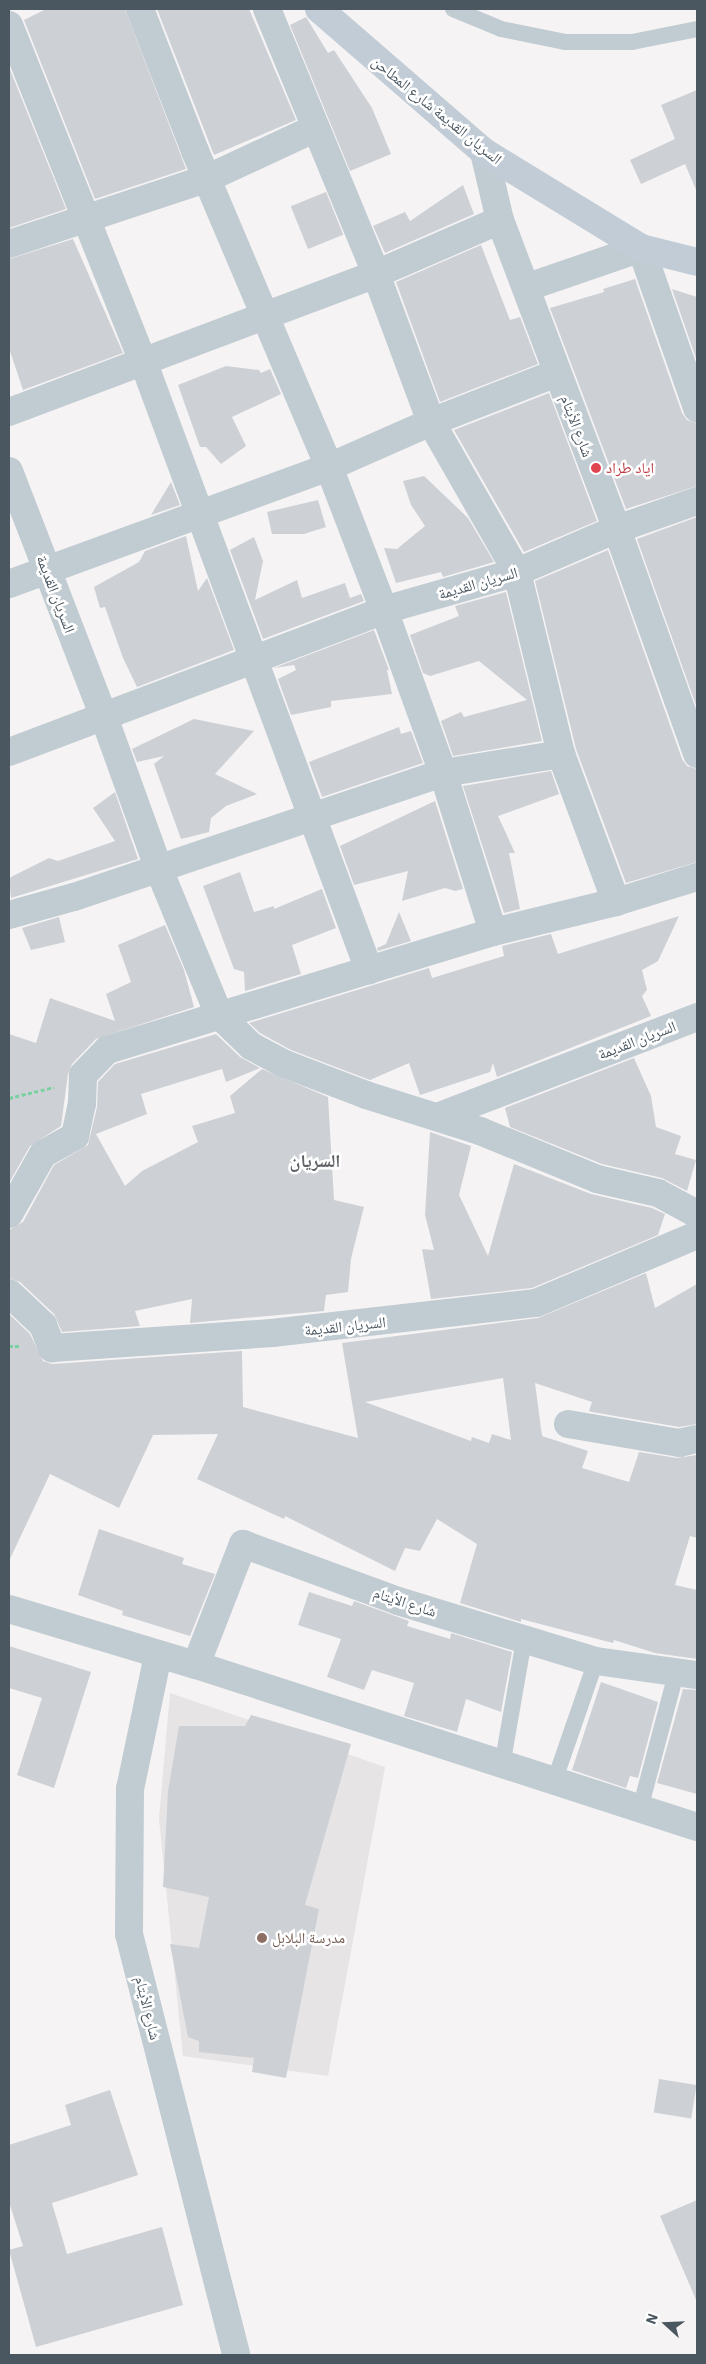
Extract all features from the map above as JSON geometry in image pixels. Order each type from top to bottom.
[{"type":"street","points":[[140,9],[206,179],[329,466],[443,773],[493,932]]},
{"type":"street","points":[[267,9],[376,274],[431,422],[517,572],[561,754],[616,902]]},
{"type":"street","name":"السريان القديمة شارع المطاحن","points":[[319,9],[484,152],[641,248],[697,262]]},
{"type":"street","points":[[9,25],[143,361],[256,658],[369,970]]},
{"type":"street","points":[[9,244],[85,217],[206,179],[316,128]]},
{"type":"street","name":"شارع الأيتام","points":[[484,152],[500,220],[528,287],[557,373],[617,529],[697,754]]},
{"type":"street","points":[[9,412],[376,274],[500,220]]},
{"type":"street","points":[[528,287],[641,248],[697,408]]},
{"type":"street","points":[[9,584],[329,466],[431,422],[557,373]]},
{"type":"street","name":"السريان القديمة","points":[[9,471],[46,571],[104,716],[158,867],[219,1015],[251,1046],[285,1064],[480,1131],[597,1179],[658,1193],[697,1231],[536,1304],[272,1333],[52,1348],[43,1325],[9,1292]]},
{"type":"street","name":"السريان القديمة","points":[[9,752],[384,610],[517,572],[617,529],[697,501]]},
{"type":"street","points":[[9,915],[443,773],[561,754]]},
{"type":"street","points":[[9,1214],[43,1154],[75,1136],[82,1104],[83,1076],[107,1050],[493,932],[616,902],[697,878]]},
{"type":"street","name":"السريان القديمة","points":[[437,1117],[697,1017]]},
{"type":"street","points":[[568,1424],[679,1443],[697,1439]]},
{"type":"street","name":"شارع الأيتام","points":[[196,1665],[243,1544],[398,1601],[596,1661],[687,1672]]},
{"type":"street","points":[[9,1609],[196,1665],[502,1766],[697,1827]]},
{"type":"street","name":"شارع الأيتام","points":[[158,1655],[130,1788],[129,1934],[236,2355]]},
{"type":"lane","points":[[454,9],[501,29],[565,42],[632,42],[697,30]]},
{"type":"lane","points":[[502,1766],[524,1640]]},
{"type":"lane","points":[[554,1782],[596,1661]]},
{"type":"lane","points":[[640,1809],[687,1672]]},
{"type":"path","points":[[9,1098],[83,1080]]},
{"type":"shaded area","name":"مدرسة البلابل","points":[[170,1693],[385,1767],[328,2076],[183,2056],[159,1819]]},
{"type":"building","points":[[46,9],[125,9],[186,169],[95,199],[24,20]]},
{"type":"building","points":[[157,9],[249,9],[296,120],[214,155]]},
{"type":"building","points":[[306,17],[328,53],[334,50],[372,108],[391,154],[350,171],[290,25]]},
{"type":"building","points":[[9,67],[66,209],[9,228]]},
{"type":"building","points":[[697,90],[697,192],[685,164],[641,184],[630,160],[675,139],[661,105]]},
{"type":"building","points":[[463,185],[474,214],[385,253],[373,226],[405,212],[410,221]]},
{"type":"building","points":[[326,192],[343,235],[308,249],[291,206]]},
{"type":"building","points":[[73,239],[123,353],[23,390],[9,348],[9,259]]},
{"type":"building","points":[[481,245],[510,320],[520,317],[538,364],[440,402],[396,282]]},
{"type":"building","points":[[635,279],[682,413],[687,420],[697,423],[697,486],[626,509],[550,308],[604,292],[603,289]]},
{"type":"building","points":[[672,289],[697,297],[697,361]]},
{"type":"building","points":[[226,366],[259,370],[261,373],[270,369],[281,394],[232,417],[246,446],[221,464],[206,447],[200,447],[178,385]]},
{"type":"building","points":[[549,393],[597,521],[524,552],[454,430]]},
{"type":"building","points":[[424,476],[468,518],[494,562],[443,577],[441,572],[396,583],[384,548],[397,549],[425,526],[411,505],[403,481]]},
{"type":"building","points":[[171,482],[180,505],[151,515]]},
{"type":"building","points":[[318,500],[326,527],[304,534],[272,534],[267,512]]},
{"type":"building","points":[[697,517],[697,708],[637,539]]},
{"type":"building","points":[[186,536],[198,591],[207,578],[234,650],[137,687],[123,658],[105,607],[100,608],[94,587],[139,562],[145,551]]},
{"type":"building","points":[[254,537],[263,561],[255,600],[297,580],[302,598],[345,583],[350,598],[361,594],[364,601],[263,639],[230,550]]},
{"type":"building","points":[[608,550],[682,759],[687,766],[697,769],[697,862],[626,883],[576,749],[535,581]]},
{"type":"building","points":[[506,592],[542,741],[453,756],[441,721],[461,712],[464,717],[527,700],[479,661],[430,676],[423,673],[410,635],[459,616],[455,606]]},
{"type":"building","points":[[374,630],[389,670],[387,670],[392,694],[331,701],[331,707],[291,715],[278,679],[296,670],[294,665],[274,668]]},
{"type":"building","points":[[194,719],[254,731],[215,774],[257,794],[226,806],[211,818],[209,832],[181,839],[154,764],[164,756],[137,762],[132,749]]},
{"type":"building","points":[[399,727],[401,734],[411,731],[423,763],[322,797],[309,762]]},
{"type":"building","points":[[551,771],[559,794],[498,816],[515,853],[509,853],[520,909],[504,913],[463,786]]},
{"type":"building","points":[[115,792],[138,859],[11,898],[9,878],[49,858],[58,861],[115,841],[93,808]]},
{"type":"building","points":[[435,801],[463,889],[455,891],[445,888],[402,901],[408,871],[354,885],[340,846]]},
{"type":"building","points":[[240,872],[254,912],[274,906],[274,909],[322,889],[336,928],[292,945],[301,974],[245,991],[244,972],[234,969],[203,886]]},
{"type":"building","points":[[399,912],[411,941],[378,951],[377,948],[386,944]]},
{"type":"building","points":[[679,916],[658,961],[642,970],[647,990],[642,996],[651,1016],[497,1077],[493,1063],[490,1072],[420,1095],[409,1063],[370,1080],[291,1050],[260,1033],[249,1023],[429,968],[432,978],[504,956],[502,946],[551,934],[558,954]]},
{"type":"building","points":[[59,917],[65,942],[31,950],[22,928]]},
{"type":"building","points":[[165,925],[184,970],[194,1007],[96,1039],[72,1064],[68,1074],[61,1126],[30,1146],[9,1183],[9,1034],[36,1043],[50,998],[115,1021],[106,994],[131,982],[118,945]]},
{"type":"building","points":[[216,1034],[240,1057],[260,1068],[226,1082],[222,1069],[141,1094],[147,1114],[96,1134],[125,1186],[142,1171],[198,1142],[192,1126],[235,1113],[230,1096],[262,1069],[328,1097],[334,1200],[364,1207],[351,1259],[348,1292],[326,1295],[324,1311],[190,1323],[192,1299],[135,1311],[140,1326],[62,1332],[54,1314],[20,1282],[9,1278],[9,1230],[23,1222],[54,1165],[88,1145],[97,1107],[98,1082],[115,1064]]},
{"type":"building","points":[[634,1058],[651,1096],[656,1127],[681,1136],[675,1154],[696,1160],[687,1191],[662,1178],[602,1164],[510,1127],[505,1108]]},
{"type":"building","points":[[430,1132],[471,1146],[459,1195],[488,1256],[514,1164],[591,1194],[652,1208],[665,1214],[658,1235],[532,1288],[431,1299],[422,1249],[434,1250],[425,1215]]},
{"type":"building","points":[[646,1273],[655,1308],[697,1284],[697,1424],[679,1427],[592,1412],[589,1411],[592,1402],[535,1383],[542,1436],[588,1451],[582,1468],[629,1482],[639,1452],[677,1458],[697,1455],[697,1538],[690,1536],[675,1585],[697,1590],[697,1659],[655,1653],[614,1640],[613,1643],[521,1619],[521,1622],[460,1603],[477,1544],[437,1519],[420,1551],[405,1548],[395,1571],[285,1516],[284,1519],[197,1479],[218,1434],[153,1435],[119,1508],[50,1474],[9,1561],[9,1314],[30,1334],[43,1361],[52,1364],[242,1351],[243,1407],[358,1438],[342,1343],[538,1318]],"holes":[[[503,1378],[511,1440],[492,1434],[489,1443],[472,1437],[471,1441],[365,1402]]]},
{"type":"building","points":[[99,1529],[184,1558],[182,1564],[215,1574],[190,1636],[122,1615],[123,1611],[78,1595]]},
{"type":"building","points":[[309,1592],[352,1606],[354,1601],[409,1621],[407,1626],[450,1639],[451,1633],[512,1652],[501,1712],[466,1699],[457,1732],[404,1716],[414,1683],[372,1670],[364,1690],[327,1677],[341,1639],[298,1625]]},
{"type":"building","points":[[9,1646],[91,1672],[54,1788],[17,1775],[42,1698],[9,1688]]},
{"type":"building","points":[[601,1682],[658,1702],[638,1778],[630,1776],[626,1788],[572,1770]]},
{"type":"building","points":[[683,1689],[697,1690],[697,1794],[657,1783]]},
{"type":"building","name":"مدرسة البلابل","points":[[251,1715],[351,1744],[305,1905],[319,1909],[286,2078],[252,2072],[254,2058],[199,2052],[199,2041],[188,2037],[170,1944],[199,1948],[209,1897],[163,1887],[168,1791],[179,1726],[245,1726]]},
{"type":"building","points":[[659,2079],[697,2085],[691,2119],[654,2113]]},
{"type":"building","points":[[110,2090],[138,2175],[52,2203],[67,2254],[162,2227],[183,2305],[36,2347],[9,2250],[23,2246],[9,2202],[9,2145],[71,2125],[65,2105]]},
{"type":"building","points":[[697,2200],[697,2302],[660,2216]]},
{"type":"place","name":"اياد طراد","points":[[596,468]]},
{"type":"place","name":"مدرسة البلابل","points":[[262,1938]]},
{"type":"district","name":"السريان","points":[[315,1161]]}]
